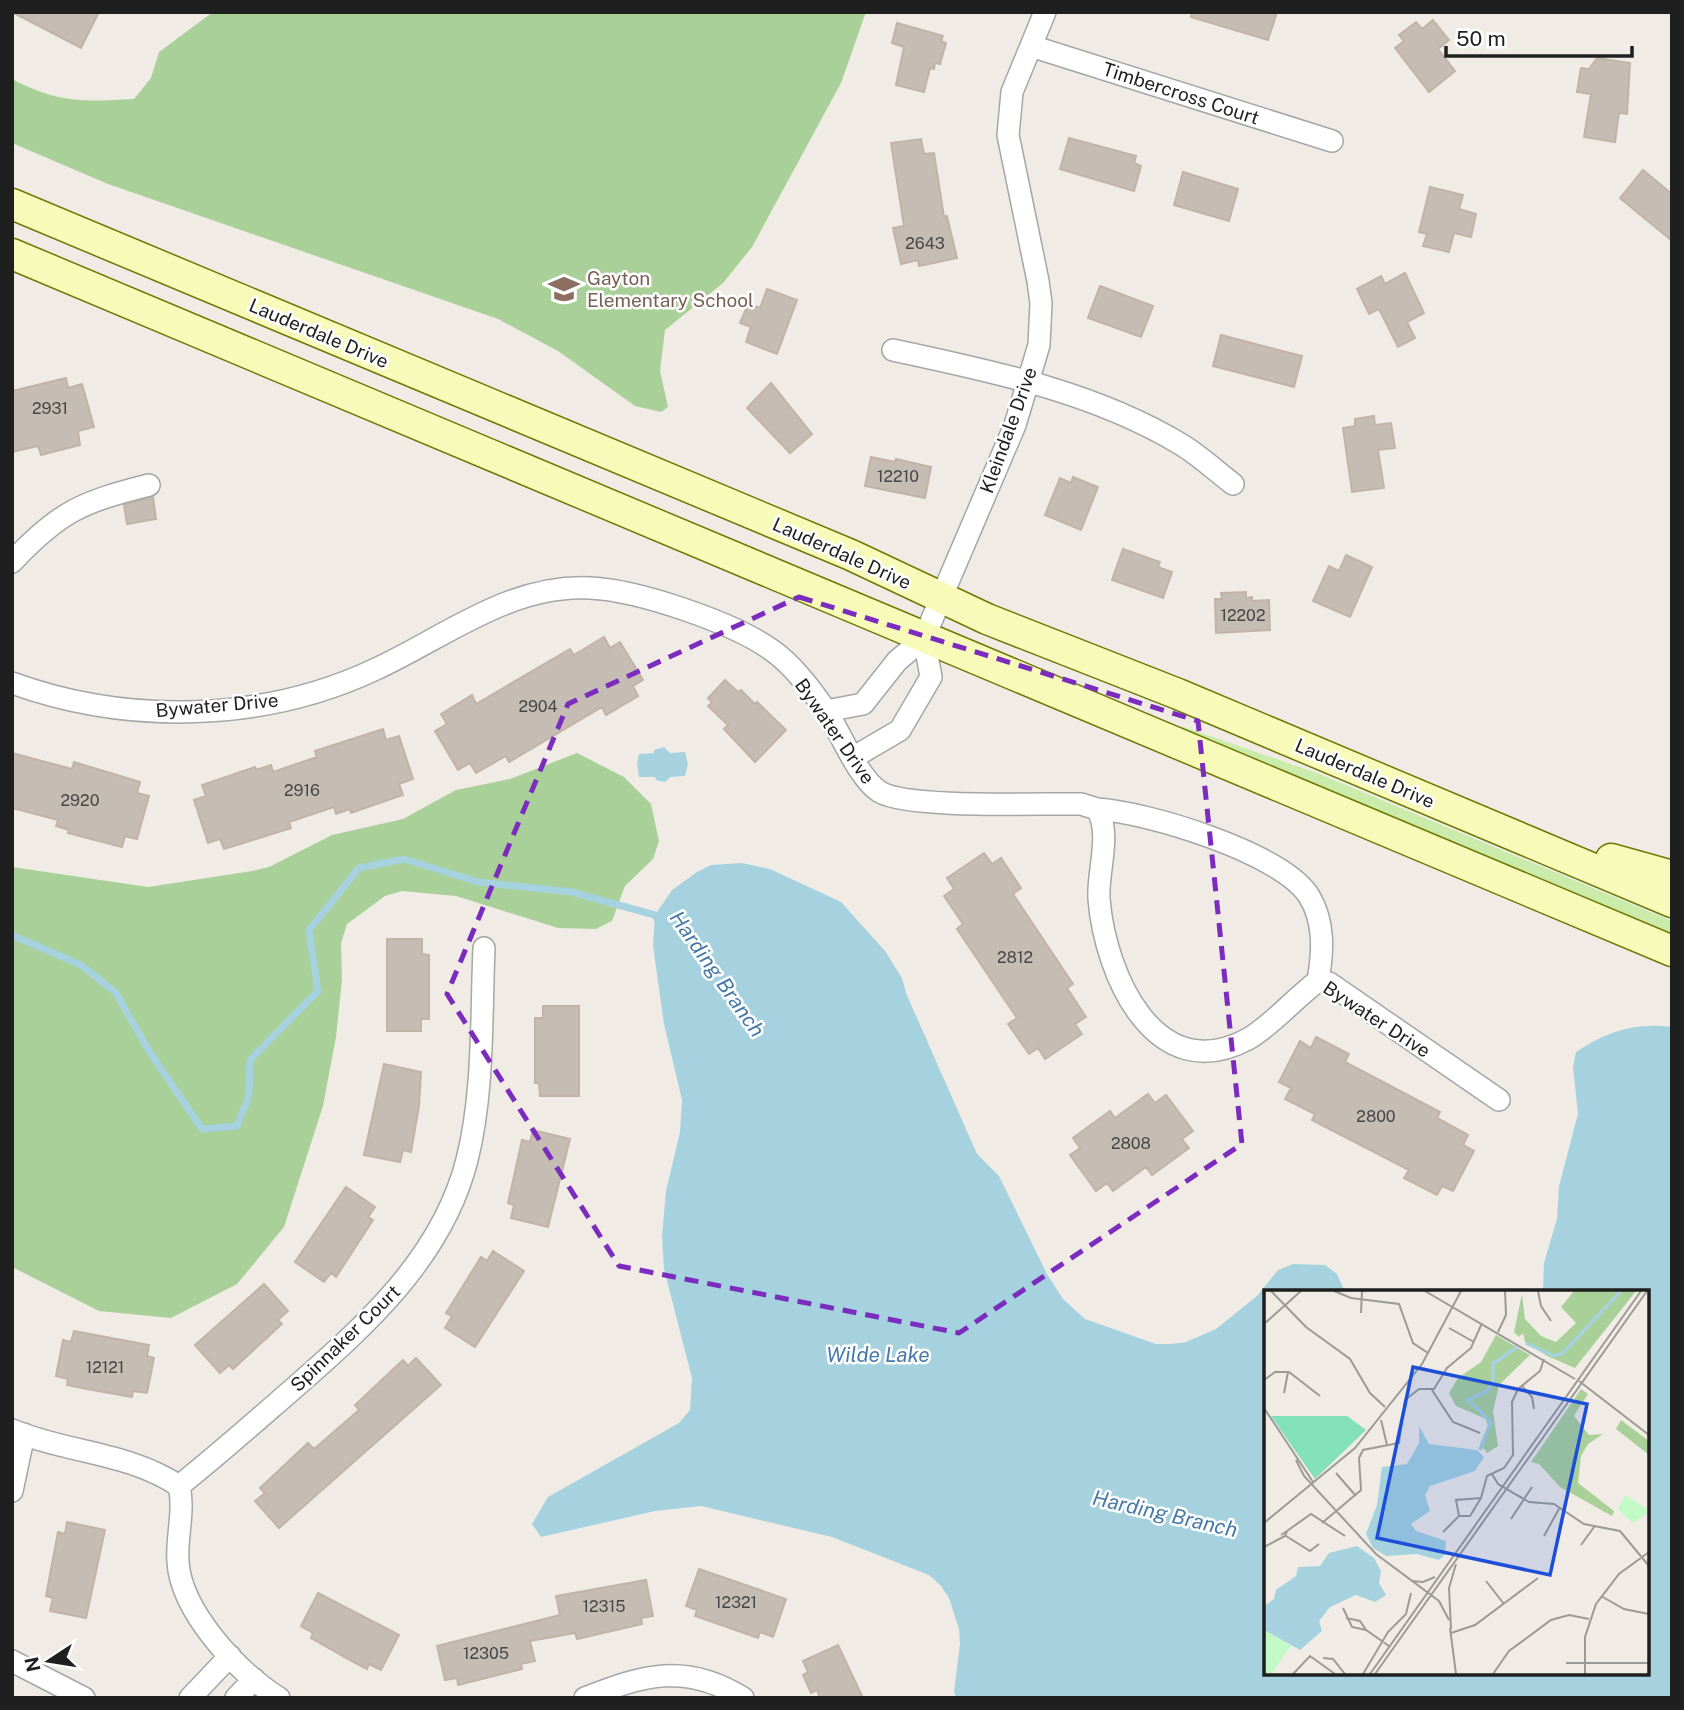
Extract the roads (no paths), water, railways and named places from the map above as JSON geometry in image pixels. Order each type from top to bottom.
[{"type":"main road","name":"Lauderdale Drive","points":[[12,204],[851,555],[987,619],[1178,694],[1672,902]]},
{"type":"main road","points":[[12,254],[1672,951]]},
{"type":"main road","points":[[1493,827],[1672,876]]},
{"type":"street","name":"Kleindale Drive","points":[[826,711],[863,705],[897,661],[924,638],[1015,425],[1039,345],[1041,303],[1008,135],[1012,92],[1045,12]]},
{"type":"street","name":"Timbercross Court","points":[[1031,46],[1332,141]]},
{"type":"street","points":[[893,350],[992,372],[1128,417],[1183,445],[1233,484]]},
{"type":"street","points":[[12,562],[41,531],[61,516],[101,497],[149,485]]},
{"type":"street","name":"Bywater Drive","points":[[12,683],[89,706],[132,712],[252,706],[329,688],[377,669],[512,599],[562,589],[590,588],[625,592],[731,627],[774,652],[826,711],[869,783],[882,793],[897,798],[940,802],[1081,804],[1097,809],[1103,824],[1099,898],[1104,932],[1129,1002],[1171,1045],[1191,1051],[1222,1048],[1249,1039],[1318,981],[1329,983],[1499,1100]]},
{"type":"street","points":[[854,757],[900,730],[931,677],[924,638]]},
{"type":"street","points":[[1097,809],[1154,818],[1228,845],[1293,879],[1309,896],[1318,918],[1323,943],[1318,981]]},
{"type":"street","name":"Spinnaker Court","points":[[179,1486],[353,1336],[402,1285],[438,1231],[454,1199],[467,1161],[477,1109],[484,948]]},
{"type":"street","points":[[12,1491],[18,1432],[122,1458],[165,1476],[179,1486],[182,1497],[177,1562],[180,1578],[199,1617],[230,1656],[279,1698]]},
{"type":"street","points":[[190,1698],[230,1656]]},
{"type":"street","points":[[12,1661],[84,1698]]},
{"type":"street","points":[[585,1698],[631,1680],[676,1674],[716,1684],[743,1698]]},
{"type":"street","points":[[236,1698],[254,1679]]},
{"type":"water","points":[[664,747],[670,753],[685,752],[688,764],[685,776],[670,777],[665,782],[656,780],[655,777],[639,777],[639,754],[654,753],[654,750]]},
{"type":"water","name":"Wilde Lake","points":[[742,863],[770,869],[841,902],[885,951],[902,978],[906,993],[977,1154],[999,1176],[1047,1274],[1063,1299],[1085,1319],[1156,1344],[1186,1342],[1216,1329],[1257,1296],[1278,1270],[1293,1264],[1325,1265],[1337,1274],[1344,1290],[1264,1290],[1264,1675],[1649,1675],[1649,1290],[1543,1290],[1544,1263],[1557,1219],[1559,1186],[1578,1114],[1573,1067],[1576,1052],[1621,1030],[1645,1026],[1672,1027],[1672,1698],[956,1698],[954,1691],[960,1644],[959,1629],[949,1598],[941,1586],[929,1575],[832,1537],[701,1506],[655,1511],[541,1537],[532,1524],[548,1497],[679,1423],[690,1410],[692,1378],[664,1269],[662,1236],[666,1191],[680,1132],[682,1100],[664,1024],[653,946],[655,915],[672,890],[711,865]]},
{"type":"waterway","name":"Harding Branch","points":[[12,935],[81,965],[116,993],[149,1051],[202,1129],[237,1126],[249,1096],[250,1060],[318,991],[309,930],[359,868],[404,859],[478,882],[571,892],[655,915],[658,921]]},
{"type":"place","name":"Gayton Elementary School","points":[[564,289]]}]
